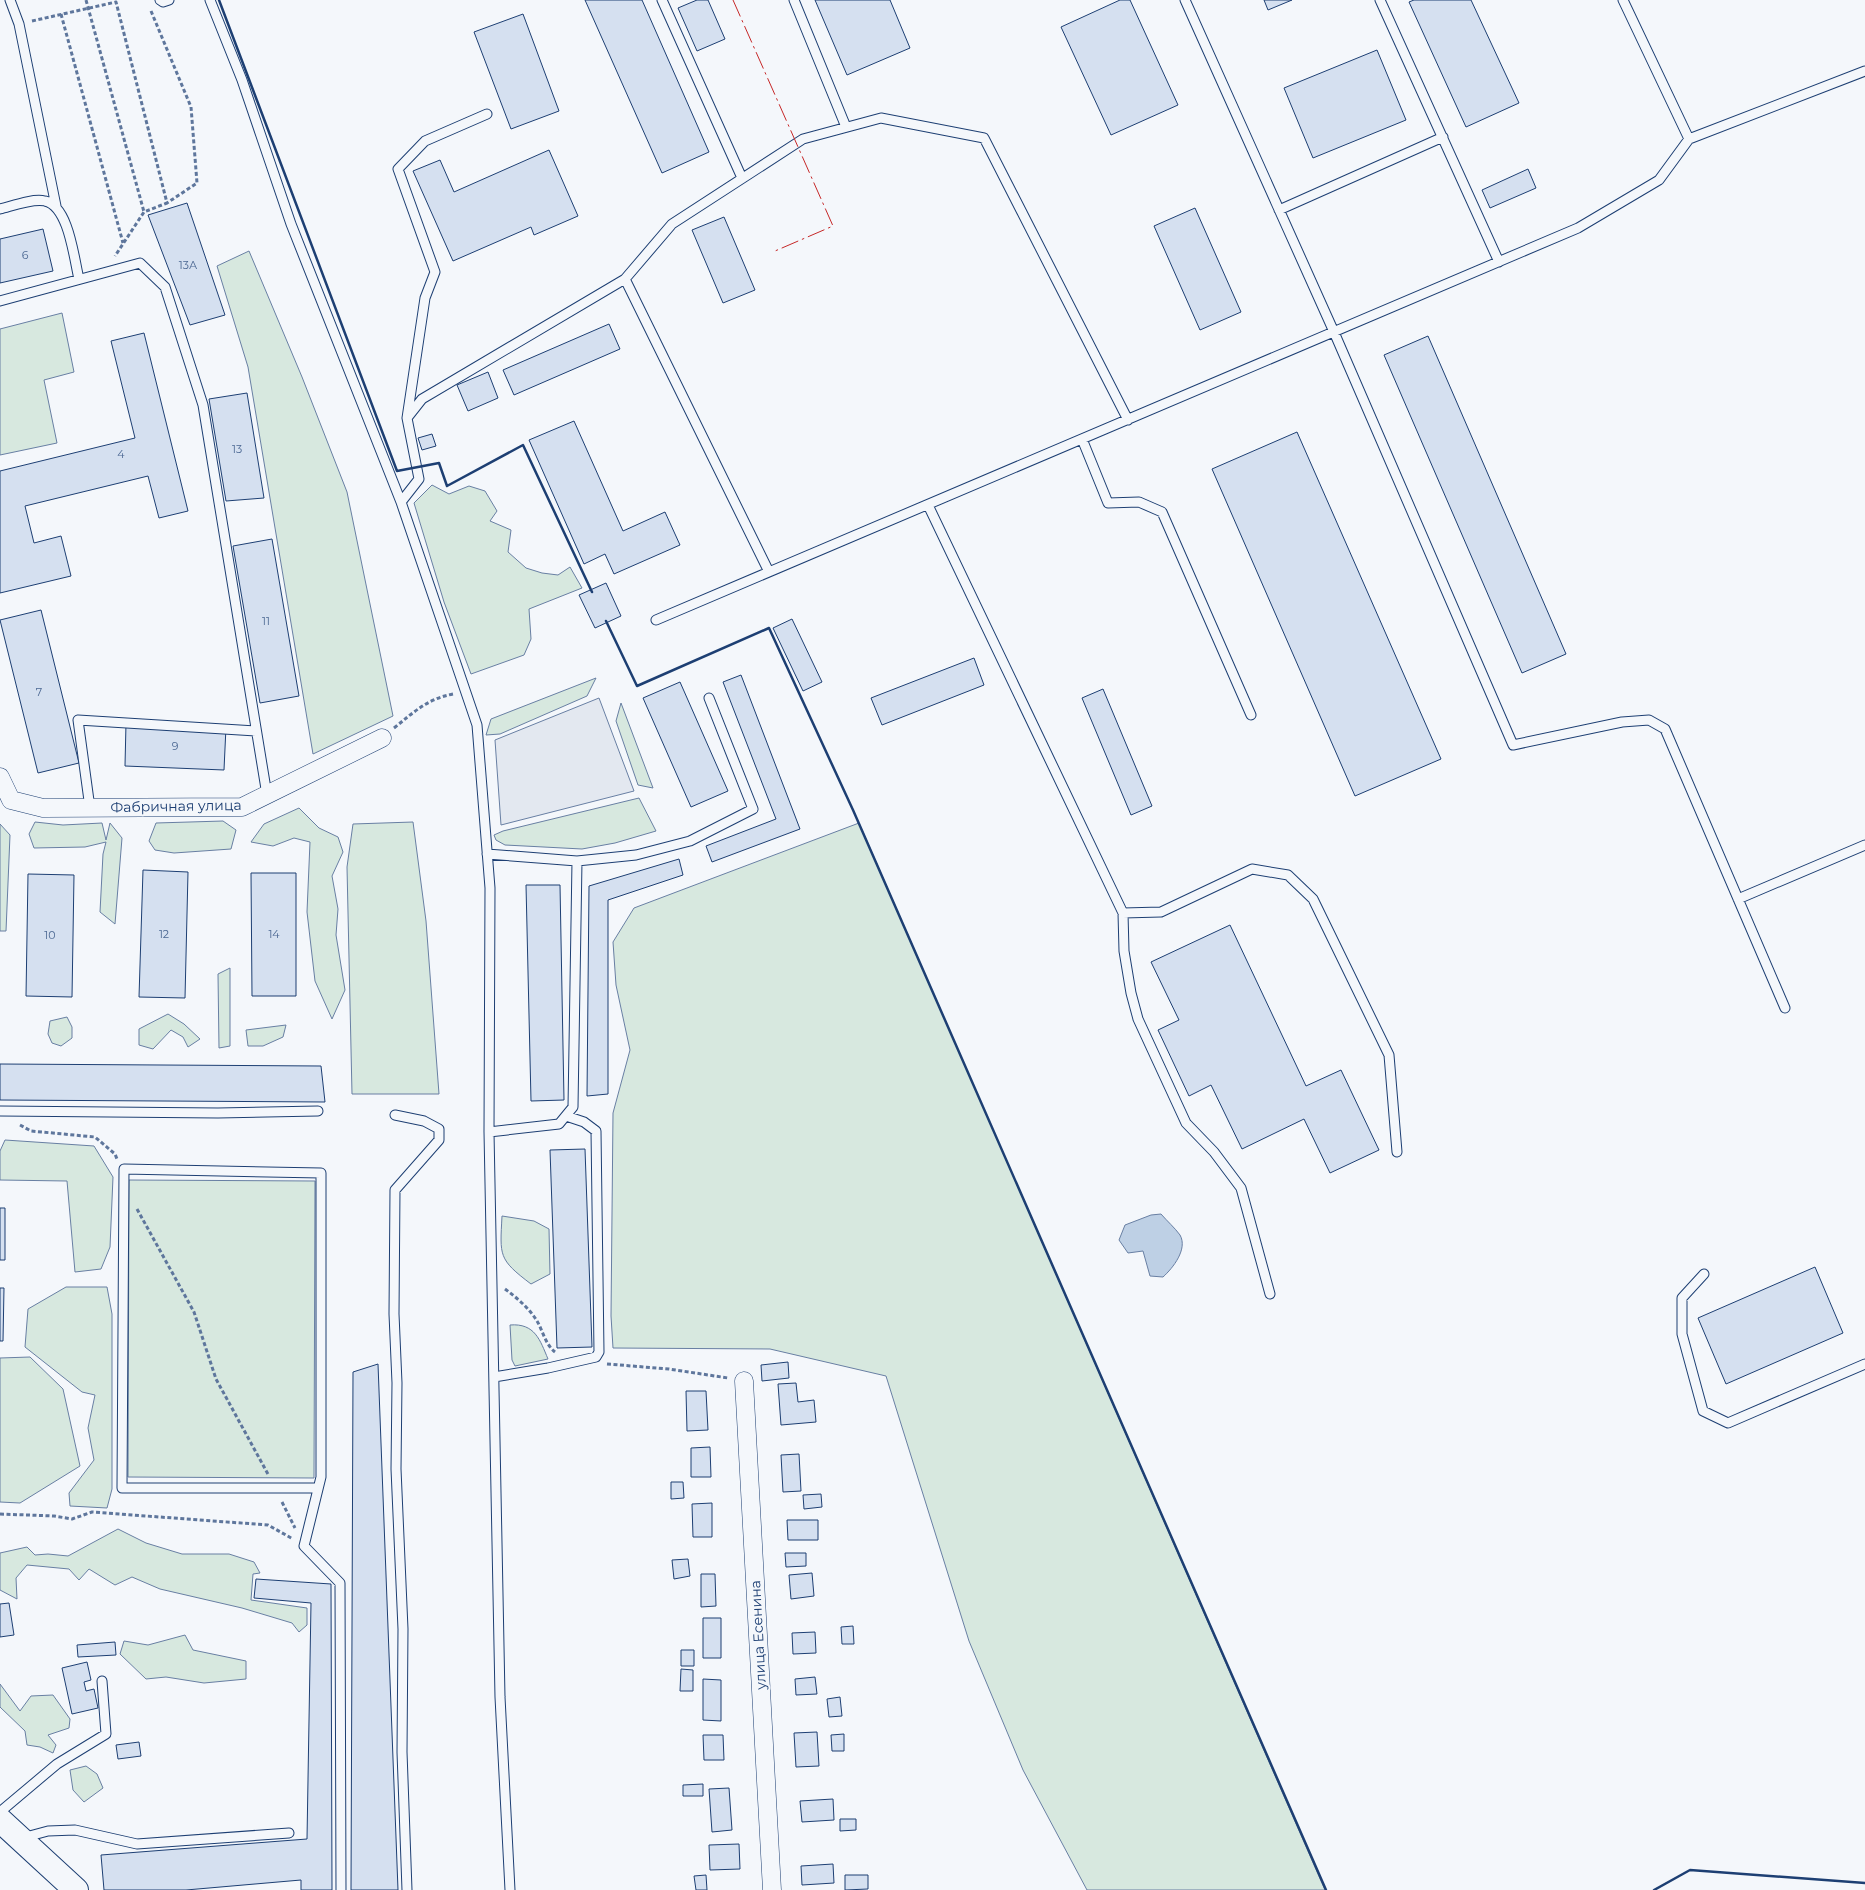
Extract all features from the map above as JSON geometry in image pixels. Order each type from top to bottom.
[{"type":"street","name":"Фабричная улица","points":[[0,777],[10,800],[43,808],[242,807],[382,738]]},
{"type":"street","name":"улица Есенина","points":[[744,1381],[772,1890]]},
{"type":"street","points":[[0,1820],[76,1890]]},
{"type":"lane","points":[[10,0],[19,24],[56,206],[67,226],[79,279]]},
{"type":"lane","points":[[160,0],[163,2],[169,0]]},
{"type":"lane","points":[[210,0],[242,80],[294,233],[401,502],[477,726],[490,888],[489,1132],[500,1697],[510,1890]]},
{"type":"lane","points":[[662,0],[742,178]]},
{"type":"lane","points":[[794,0],[846,127]]},
{"type":"lane","points":[[1185,0],[1334,332],[1513,745],[1622,722],[1649,720],[1665,729],[1785,1008]]},
{"type":"lane","points":[[1380,0],[1500,262]]},
{"type":"lane","points":[[1623,0],[1689,139]]},
{"type":"lane","points":[[656,620],[1578,228],[1659,180],[1689,139],[1865,71]]},
{"type":"lane","points":[[401,502],[420,479],[407,418],[425,298],[435,272],[398,169],[425,142],[487,114]]},
{"type":"lane","points":[[407,418],[422,399],[625,279],[672,224],[803,139],[881,118],[984,138],[1128,420]]},
{"type":"lane","points":[[1279,210],[1443,137]]},
{"type":"lane","points":[[0,209],[24,203],[45,201],[56,206]]},
{"type":"lane","points":[[0,301],[140,263],[165,287],[202,405],[267,795]]},
{"type":"lane","points":[[625,279],[769,572]]},
{"type":"lane","points":[[1082,439],[1108,503],[1139,502],[1162,512],[1251,715]]},
{"type":"lane","points":[[928,504],[1123,913],[1124,951],[1131,993],[1138,1019],[1186,1123],[1214,1152],[1241,1188],[1270,1294]]},
{"type":"lane","points":[[487,854],[577,861],[636,855],[690,841],[754,809],[709,698]]},
{"type":"lane","points":[[90,808],[78,720],[256,732]]},
{"type":"lane","points":[[1738,899],[1865,845]]},
{"type":"lane","points":[[489,1132],[559,1124],[573,1107],[577,861]]},
{"type":"lane","points":[[1123,913],[1161,912],[1252,869],[1288,875],[1313,898],[1389,1055],[1396,1152]]},
{"type":"lane","points":[[0,1111],[209,1113],[318,1111]]},
{"type":"lane","points":[[394,1115],[424,1121],[439,1129],[439,1140],[395,1190],[396,1469],[403,1629],[402,1752],[407,1890]]},
{"type":"lane","points":[[494,1377],[571,1363],[596,1357],[599,1352],[596,1131],[584,1122],[566,1116]]},
{"type":"lane","points":[[318,1488],[122,1488],[124,1169],[321,1173],[321,1477],[304,1546],[340,1583],[341,1890]]},
{"type":"lane","points":[[1704,1274],[1682,1298],[1682,1334],[1702,1411],[1728,1423],[1865,1364]]},
{"type":"lane","points":[[0,1812],[57,1764],[106,1734],[102,1681]]},
{"type":"lane","points":[[20,1838],[48,1831],[75,1830],[137,1844],[289,1833]]},
{"type":"path","points":[[86,0],[144,212]]},
{"type":"path","points":[[19,24],[117,1],[166,203]]},
{"type":"path","points":[[115,256],[144,212],[166,203],[197,183],[191,107],[151,9]]},
{"type":"path","points":[[62,14],[123,244]]},
{"type":"path","points":[[382,738],[436,698],[465,691]]},
{"type":"path","points":[[16,1123],[31,1131],[95,1137],[115,1154],[118,1162]]},
{"type":"path","points":[[134,1203],[194,1312],[216,1379],[270,1479]]},
{"type":"path","points":[[505,1289],[520,1300],[536,1320],[549,1348],[571,1363],[669,1369],[744,1381]]},
{"type":"path","points":[[279,1496],[304,1546]]},
{"type":"path","points":[[0,1514],[54,1516],[72,1519],[92,1512],[268,1525],[304,1546]]},
{"type":"shaded area","points":[[249,251],[302,377],[347,492],[393,716],[313,754],[248,367],[217,266]]},
{"type":"shaded area","points":[[62,313],[74,372],[44,380],[57,443],[0,455],[0,329]]},
{"type":"shaded area","points":[[432,485],[449,494],[469,486],[485,491],[497,511],[490,521],[511,530],[508,552],[526,568],[542,573],[558,575],[570,567],[582,588],[529,609],[531,639],[524,655],[471,674],[444,602],[414,503]]},
{"type":"shaded area","points":[[596,678],[587,696],[500,734],[486,735],[491,719]]},
{"type":"shaded area","points":[[599,698],[634,791],[501,825],[495,740]]},
{"type":"shaded area","points":[[621,703],[653,788],[638,785],[616,721]]},
{"type":"shaded area","points":[[639,798],[656,831],[615,843],[582,849],[505,845],[496,840],[494,835],[503,831]]},
{"type":"shaded area","points":[[299,808],[319,828],[338,837],[343,852],[332,876],[338,909],[336,935],[345,990],[332,1019],[315,981],[307,912],[310,842],[294,838],[273,846],[251,842],[264,824]]},
{"type":"shaded area","points":[[223,821],[236,830],[231,849],[174,853],[155,850],[149,841],[156,823]]},
{"type":"shaded area","points":[[35,822],[63,825],[102,823],[106,840],[110,823],[122,838],[115,924],[100,912],[103,854],[106,842],[85,847],[34,848],[29,834]]},
{"type":"shaded area","points":[[413,822],[426,921],[439,1094],[352,1094],[347,867],[353,824]]},
{"type":"shaded area","points":[[859,823],[1325,1890],[1087,1890],[1023,1770],[969,1641],[886,1376],[770,1349],[613,1348],[611,1316],[613,1113],[630,1050],[616,985],[613,942],[634,908]]},
{"type":"shaded area","points":[[0,824],[10,835],[6,931],[0,931]]},
{"type":"shaded area","points":[[230,968],[230,1046],[219,1048],[218,974]]},
{"type":"shaded area","points":[[168,1014],[184,1024],[200,1039],[188,1047],[183,1037],[171,1030],[153,1049],[139,1045],[139,1029]]},
{"type":"shaded area","points":[[67,1017],[72,1027],[72,1038],[61,1046],[52,1043],[48,1034],[50,1021]]},
{"type":"shaded area","points":[[286,1025],[283,1037],[263,1046],[248,1046],[246,1030]]},
{"type":"shaded area","points":[[5,1140],[94,1146],[113,1177],[110,1247],[101,1269],[75,1272],[67,1181],[0,1180],[0,1151]]},
{"type":"shaded area","points":[[129,1180],[315,1181],[314,1478],[128,1477]]},
{"type":"shaded area","points":[[502,1216],[534,1221],[549,1229],[550,1274],[531,1284],[520,1276],[507,1262],[503,1256],[501,1240]]},
{"type":"shaded area","points":[[66,1287],[107,1287],[112,1314],[112,1489],[107,1508],[70,1506],[69,1493],[94,1460],[88,1428],[95,1395],[82,1392],[25,1347],[28,1309]]},
{"type":"shaded area","points":[[510,1325],[518,1325],[531,1330],[539,1339],[548,1359],[515,1366],[512,1360]]},
{"type":"shaded area","points":[[30,1357],[63,1389],[80,1466],[20,1503],[0,1502],[0,1358]]},
{"type":"shaded area","points":[[118,1529],[146,1543],[182,1554],[229,1554],[254,1562],[260,1573],[253,1574],[251,1600],[307,1608],[307,1625],[299,1632],[292,1623],[242,1608],[160,1589],[132,1577],[115,1585],[89,1569],[79,1580],[69,1569],[27,1565],[16,1578],[17,1599],[0,1590],[0,1553],[27,1547],[35,1555],[68,1556]]},
{"type":"shaded area","points":[[185,1635],[193,1650],[246,1661],[246,1679],[204,1683],[166,1677],[146,1679],[120,1654],[124,1641],[148,1645]]},
{"type":"shaded area","points":[[0,1684],[20,1711],[31,1696],[53,1695],[70,1719],[69,1728],[48,1735],[56,1745],[53,1753],[40,1747],[27,1745],[25,1731],[0,1707]]},
{"type":"shaded area","points":[[86,1766],[97,1774],[103,1788],[84,1802],[73,1790],[70,1770]]},
{"type":"water","points":[[1161,1214],[1178,1232],[1182,1240],[1181,1252],[1178,1258],[1163,1277],[1150,1276],[1143,1251],[1128,1253],[1119,1240],[1125,1225],[1151,1215]]},
{"type":"building","points":[[585,0],[642,0],[709,152],[662,173]]},
{"type":"building","points":[[697,0],[708,0],[725,39],[697,51],[678,8]]},
{"type":"building","points":[[815,0],[890,0],[910,48],[847,75]]},
{"type":"building","points":[[1120,0],[1130,0],[1178,105],[1111,135],[1061,27]]},
{"type":"building","points":[[1264,0],[1292,0],[1268,10]]},
{"type":"building","points":[[1414,0],[1471,0],[1519,103],[1466,127],[1409,2]]},
{"type":"building","points":[[523,14],[559,111],[511,129],[474,32]]},
{"type":"building","points":[[1377,50],[1406,120],[1313,158],[1284,88]]},
{"type":"building","points":[[549,150],[578,216],[534,235],[531,227],[453,261],[413,171],[440,160],[454,192]]},
{"type":"building","points":[[1528,169],[1536,188],[1490,208],[1482,190]]},
{"type":"building","points":[[187,203],[225,315],[190,325],[148,215]]},
{"type":"building","points":[[1195,208],[1241,312],[1200,330],[1154,226]]},
{"type":"building","points":[[724,217],[755,290],[723,303],[692,230]]},
{"type":"building","points":[[43,229],[53,271],[0,283],[0,239]]},
{"type":"building","points":[[609,324],[620,349],[514,395],[503,370]]},
{"type":"building","points":[[144,333],[188,511],[159,518],[148,476],[25,506],[34,543],[61,536],[71,576],[0,593],[0,471],[135,438],[111,341]]},
{"type":"building","points":[[1428,336],[1566,654],[1522,673],[1384,355]]},
{"type":"building","points":[[488,372],[498,398],[468,411],[457,385]]},
{"type":"building","points":[[247,393],[264,498],[226,501],[209,399]]},
{"type":"building","points":[[574,421],[623,531],[665,512],[680,545],[614,574],[605,554],[584,564],[529,440]]},
{"type":"building","points":[[1297,432],[1441,759],[1355,796],[1212,469]]},
{"type":"building","points":[[432,434],[436,446],[422,450],[418,438]]},
{"type":"building","points":[[272,539],[299,696],[260,703],[233,546]]},
{"type":"building","points":[[606,583],[621,616],[595,628],[579,595]]},
{"type":"building","points":[[41,610],[79,763],[38,773],[0,620]]},
{"type":"building","points":[[792,619],[822,682],[803,691],[773,628]]},
{"type":"building","points":[[974,658],[984,685],[882,725],[871,698]]},
{"type":"building","points":[[741,675],[800,829],[712,862],[706,846],[776,819],[723,682]]},
{"type":"building","points":[[680,682],[728,791],[691,807],[643,698]]},
{"type":"building","points":[[1103,689],[1152,806],[1131,815],[1082,698]]},
{"type":"building","points":[[126,723],[226,727],[224,770],[125,766]]},
{"type":"building","points":[[679,859],[683,875],[608,900],[608,1094],[587,1096],[589,886]]},
{"type":"building","points":[[143,870],[188,872],[185,998],[139,997]]},
{"type":"building","points":[[251,873],[296,873],[296,996],[252,996]]},
{"type":"building","points":[[28,874],[74,875],[72,997],[26,996]]},
{"type":"building","points":[[526,885],[560,885],[564,1100],[531,1101]]},
{"type":"building","points":[[1230,925],[1306,1086],[1341,1070],[1379,1150],[1330,1173],[1304,1119],[1242,1149],[1211,1085],[1189,1096],[1158,1030],[1179,1020],[1151,962]]},
{"type":"building","points":[[0,1064],[321,1066],[325,1102],[0,1100]]},
{"type":"building","points":[[585,1149],[592,1347],[557,1348],[550,1150]]},
{"type":"building","points":[[0,1208],[5,1208],[5,1260],[0,1260]]},
{"type":"building","points":[[1815,1267],[1843,1333],[1726,1384],[1698,1318]]},
{"type":"building","points":[[0,1288],[4,1288],[3,1341],[0,1341]]},
{"type":"building","points":[[788,1362],[789,1378],[762,1381],[761,1365]]},
{"type":"building","points":[[378,1364],[398,1890],[351,1890],[353,1372]]},
{"type":"building","points":[[796,1383],[798,1402],[814,1400],[816,1422],[781,1425],[778,1384]]},
{"type":"building","points":[[686,1391],[706,1391],[708,1430],[687,1431]]},
{"type":"building","points":[[710,1447],[711,1477],[691,1477],[691,1448]]},
{"type":"building","points":[[799,1454],[801,1491],[783,1492],[781,1455]]},
{"type":"building","points":[[671,1482],[683,1482],[684,1498],[671,1499]]},
{"type":"building","points":[[821,1494],[822,1507],[804,1509],[803,1495]]},
{"type":"building","points":[[712,1503],[712,1537],[693,1537],[692,1504]]},
{"type":"building","points":[[787,1520],[818,1520],[818,1540],[788,1540]]},
{"type":"building","points":[[785,1553],[806,1553],[806,1566],[786,1567]]},
{"type":"building","points":[[688,1559],[690,1576],[674,1579],[672,1560]]},
{"type":"building","points":[[812,1573],[814,1596],[791,1599],[789,1575]]},
{"type":"building","points":[[701,1574],[715,1574],[716,1606],[701,1607]]},
{"type":"building","points":[[256,1579],[331,1584],[332,1890],[301,1890],[301,1880],[186,1890],[104,1890],[101,1855],[307,1839],[311,1603],[254,1598]]},
{"type":"building","points":[[9,1603],[14,1635],[0,1637],[0,1604]]},
{"type":"building","points":[[703,1618],[721,1618],[721,1658],[703,1658]]},
{"type":"building","points":[[853,1626],[854,1644],[842,1644],[841,1627]]},
{"type":"building","points":[[815,1632],[816,1653],[793,1654],[792,1633]]},
{"type":"building","points":[[115,1642],[116,1655],[78,1657],[77,1645]]},
{"type":"building","points":[[681,1650],[694,1650],[694,1666],[681,1666]]},
{"type":"building","points":[[87,1662],[91,1680],[84,1682],[86,1691],[94,1689],[98,1708],[72,1714],[62,1668]]},
{"type":"building","points":[[681,1669],[693,1670],[693,1691],[680,1691]]},
{"type":"building","points":[[815,1677],[817,1694],[796,1695],[795,1679]]},
{"type":"building","points":[[703,1679],[721,1680],[721,1721],[703,1720]]},
{"type":"building","points":[[840,1697],[842,1716],[829,1717],[827,1699]]},
{"type":"building","points":[[817,1732],[819,1766],[796,1767],[794,1733]]},
{"type":"building","points":[[844,1734],[844,1751],[832,1751],[831,1735]]},
{"type":"building","points":[[703,1735],[723,1735],[724,1760],[704,1760]]},
{"type":"building","points":[[139,1742],[141,1756],[118,1759],[116,1745]]},
{"type":"building","points":[[703,1784],[703,1796],[683,1796],[683,1785]]},
{"type":"building","points":[[729,1788],[732,1830],[712,1832],[709,1789]]},
{"type":"building","points":[[833,1799],[834,1820],[802,1822],[800,1801]]},
{"type":"building","points":[[840,1819],[856,1819],[856,1830],[840,1831]]},
{"type":"building","points":[[739,1844],[740,1869],[710,1870],[709,1845]]},
{"type":"building","points":[[833,1864],[834,1883],[802,1885],[801,1866]]},
{"type":"building","points":[[706,1875],[707,1890],[696,1890],[694,1876]]},
{"type":"building","points":[[845,1875],[868,1875],[868,1889],[845,1890]]},
{"type":"wall","points":[[219,0],[397,471],[439,463],[447,486],[523,445],[592,592]]},
{"type":"wall","points":[[606,621],[637,686],[769,628],[853,810],[1326,1890]]},
{"type":"wall","points":[[1654,1890],[1690,1870],[1865,1883]]},
{"type":"power","points":[[733,0],[833,226],[775,251]]}]
